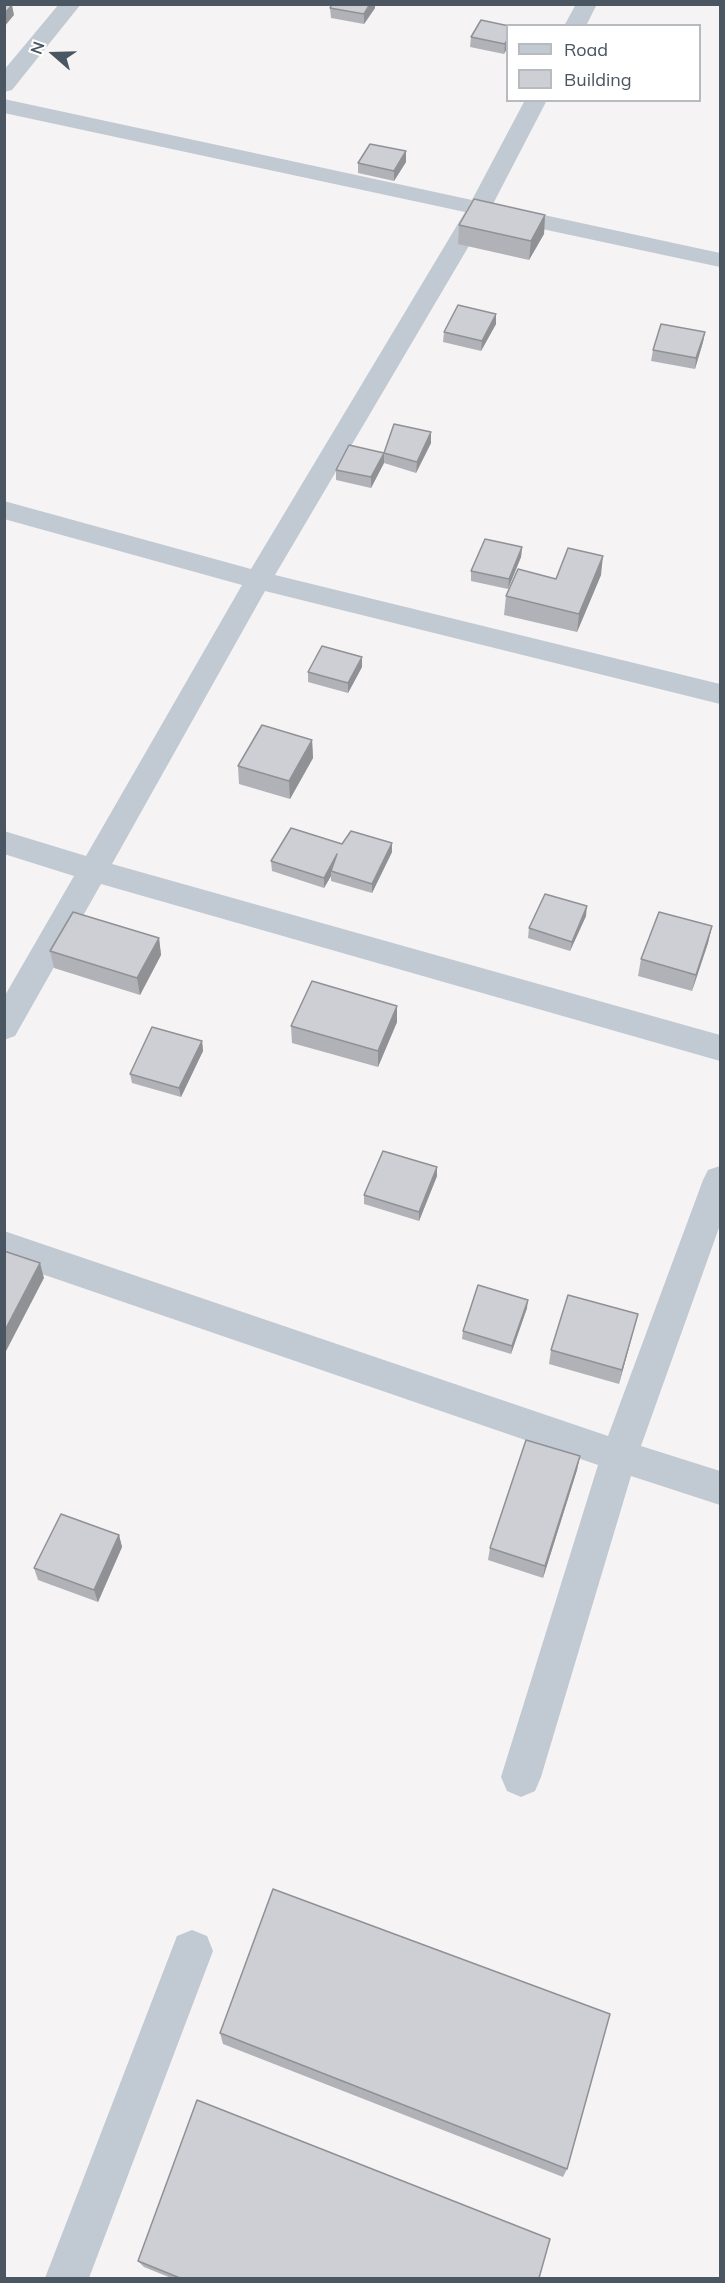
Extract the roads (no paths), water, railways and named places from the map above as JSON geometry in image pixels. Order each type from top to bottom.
[{"type":"street","points":[[4,85],[71,4]]},
{"type":"street","points":[[576,24],[586,4]]},
{"type":"street","points":[[4,1027],[95,871],[258,580],[478,208],[535,102]]},
{"type":"street","points":[[4,106],[720,260]]},
{"type":"street","points":[[4,510],[258,580],[720,694]]},
{"type":"street","points":[[4,842],[95,871],[720,1048]]},
{"type":"street","points":[[521,1777],[619,1456],[720,1180]]},
{"type":"street","points":[[4,1245],[619,1456],[720,1488]]},
{"type":"street","points":[[67,2278],[192,1951]]}]
